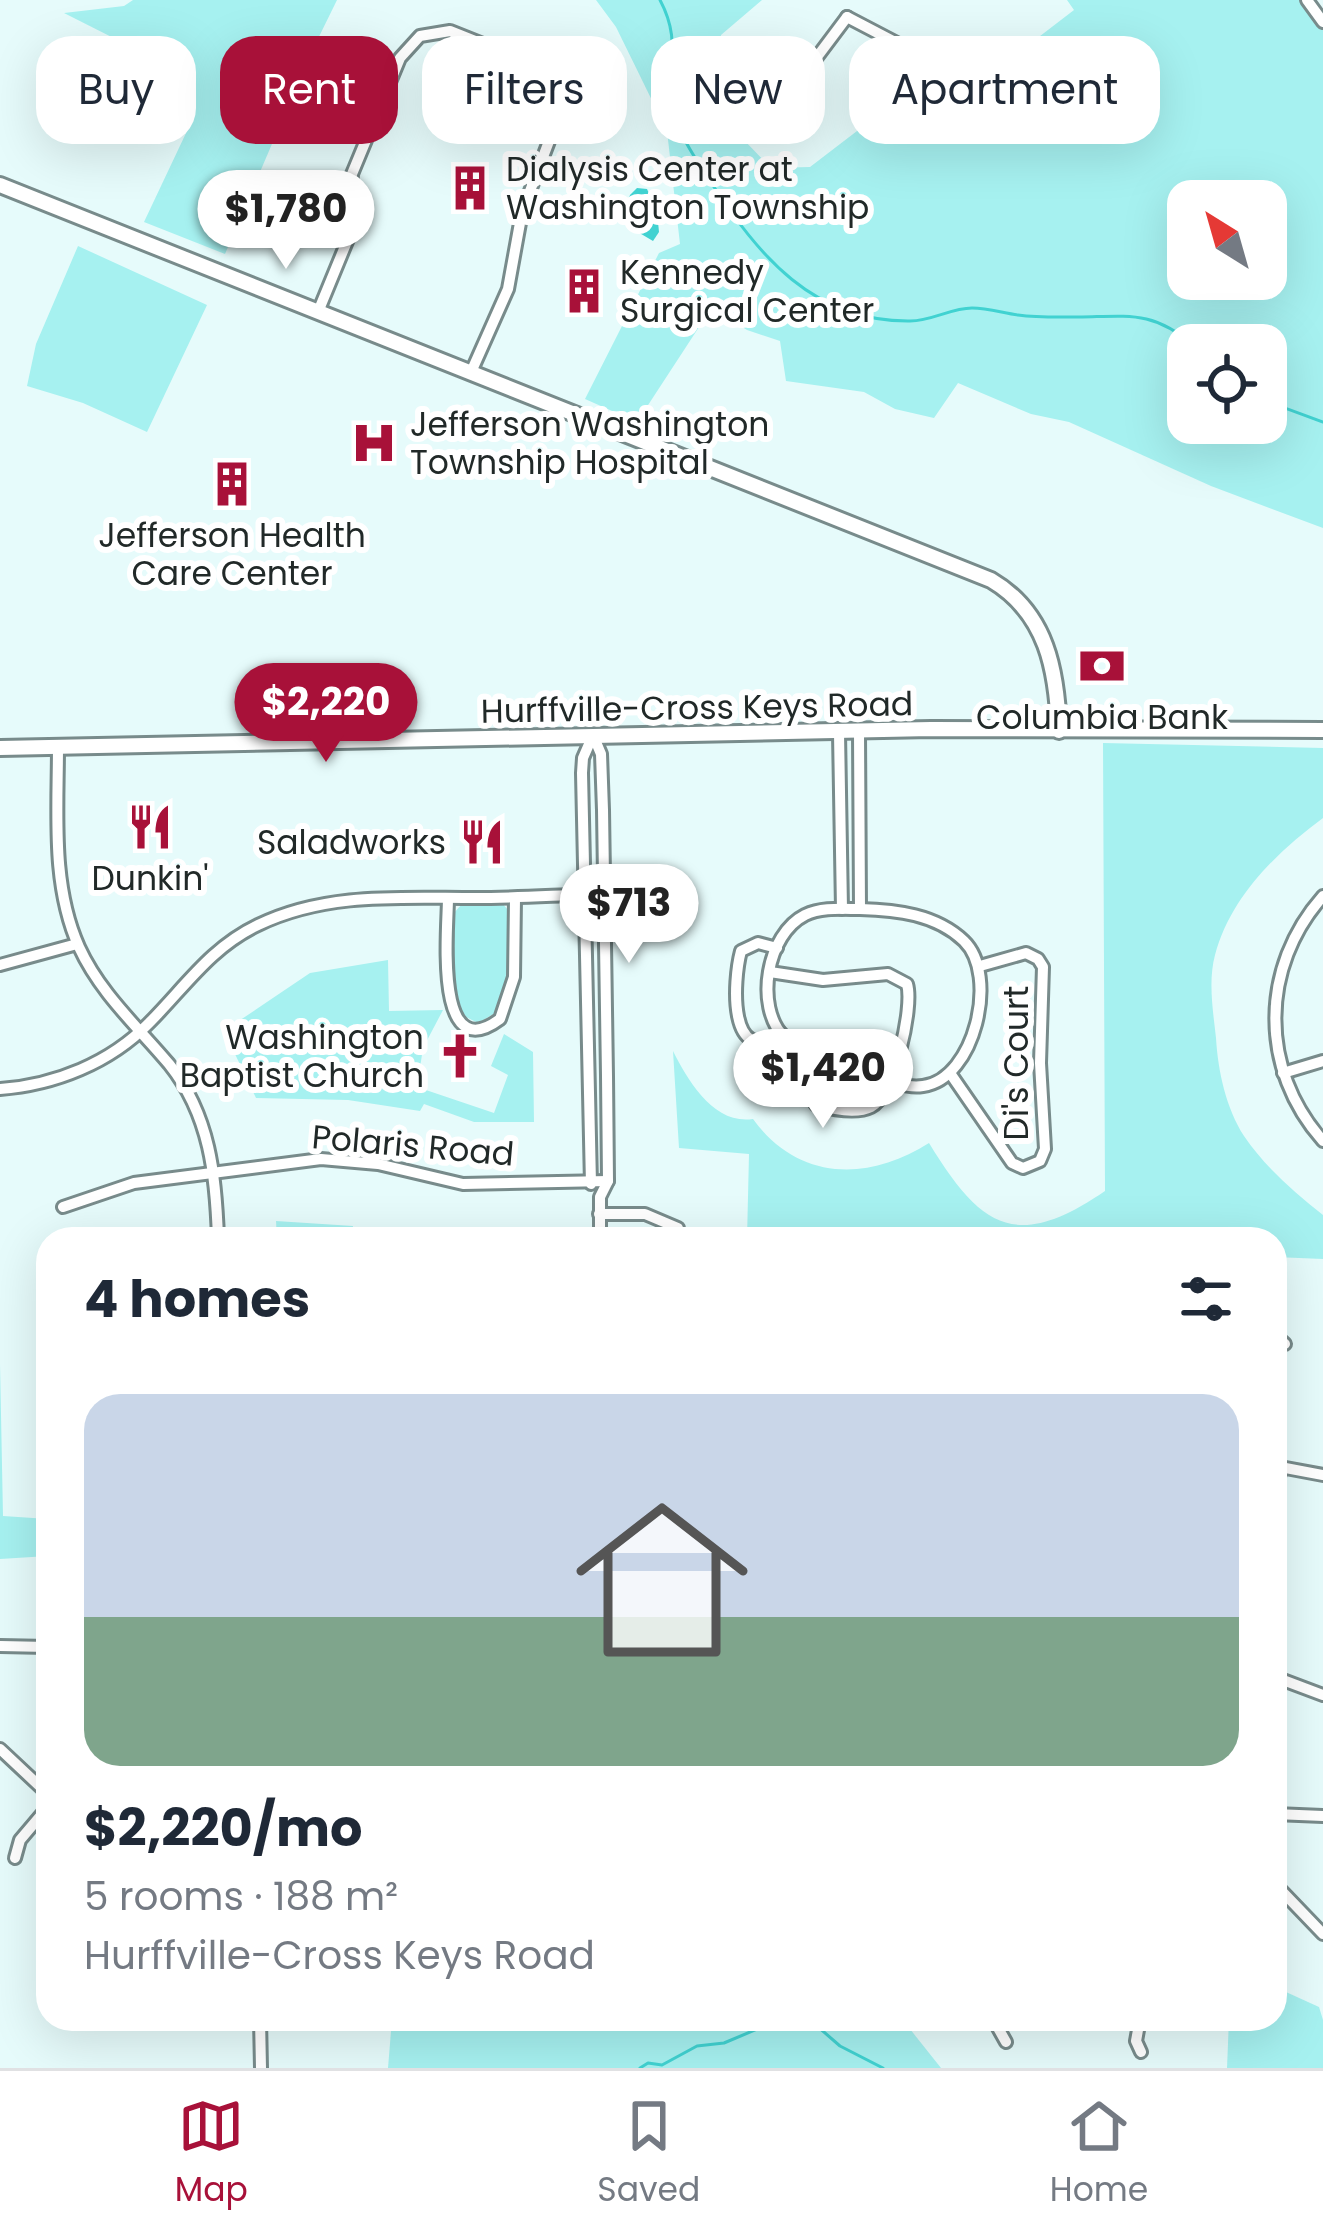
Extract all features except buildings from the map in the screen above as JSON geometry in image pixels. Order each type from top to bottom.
[{"type":"main road","points":[[0,185],[991,580],[1017,599],[1038,626],[1069,719],[1088,731]]},
{"type":"main road","points":[[1057,689],[1059,731]]},
{"type":"main road","name":"Hurffville-Cross Keys Road","points":[[0,748],[593,735],[1323,730]]},
{"type":"street","points":[[1307,0],[1323,22]]},
{"type":"street","points":[[825,46],[847,17],[844,2]]},
{"type":"street","points":[[847,17],[883,36]]},
{"type":"street","points":[[318,312],[348,238],[352,174],[400,58],[426,33],[454,32],[541,68],[552,79],[560,99],[557,124],[522,212],[508,289],[472,370]]},
{"type":"street","points":[[859,732],[860,909]]},
{"type":"street","points":[[839,733],[842,909]]},
{"type":"street","points":[[593,735],[601,754],[608,1181],[600,1197],[600,1227]]},
{"type":"street","points":[[593,735],[583,758],[583,895],[590,1181],[600,1197]]},
{"type":"street","points":[[58,746],[61,882],[77,944],[102,988],[190,1096],[214,1172],[217,1227]]},
{"type":"street","points":[[583,814],[603,814]]},
{"type":"street","points":[[0,1089],[81,1070],[140,1032],[211,955],[270,919],[343,900],[604,894]]},
{"type":"street","points":[[1323,896],[1290,943],[1276,988],[1274,1032],[1296,1105],[1323,1141]]},
{"type":"street","points":[[448,898],[451,1009],[464,1025],[482,1028],[500,1019],[512,989],[514,898]]},
{"type":"street","points":[[860,909],[933,921],[963,940],[980,966],[981,993],[968,1046],[950,1073],[923,1086],[889,1081],[812,1053],[781,1033],[769,1004],[770,972],[788,928],[804,916],[860,909]]},
{"type":"street","points":[[777,948],[758,943],[741,951],[739,1022],[752,1042],[766,1042],[781,1033]]},
{"type":"street","points":[[0,965],[77,944]]},
{"type":"street","name":"Di's Court","points":[[950,1073],[1012,1163],[1023,1168],[1040,1161],[1045,1149],[1040,1063],[1043,968],[1026,953],[980,966]]},
{"type":"street","points":[[770,972],[823,980],[888,974],[901,977],[909,988],[889,1081],[879,1101],[869,1108],[821,1107],[812,1101],[803,1083],[812,1053]]},
{"type":"street","points":[[1283,1073],[1323,1061]]},
{"type":"street","name":"Polaris Road","points":[[63,1208],[134,1183],[321,1159],[378,1164],[452,1183],[608,1181]]},
{"type":"street","points":[[599,1214],[645,1214],[676,1227]]},
{"type":"street","points":[[1287,1469],[1323,1475]]},
{"type":"street","points":[[0,1646],[36,1647]]},
{"type":"street","points":[[1287,1681],[1323,1694]]},
{"type":"street","points":[[0,1749],[36,1783]]},
{"type":"street","points":[[1287,1814],[1323,1816]]},
{"type":"street","points":[[16,1858],[20,1840],[36,1821]]},
{"type":"street","points":[[1287,1896],[1323,1934]]},
{"type":"street","points":[[260,2031],[261,2068]]},
{"type":"street","points":[[1000,2031],[1006,2042]]},
{"type":"street","points":[[1138,2031],[1141,2052]]},
{"type":"shaded area","points":[[133,0],[337,0],[319,36],[220,36],[220,144],[272,144],[225,254],[144,222],[181,144],[196,144],[196,36],[110,36],[64,13],[124,6]]},
{"type":"shaded area","points":[[596,0],[762,0],[721,36],[651,36],[651,98],[627,49],[627,36],[620,36]]},
{"type":"shaded area","points":[[1067,0],[1309,0],[1323,19],[1323,528],[1211,486],[1069,422],[1031,414],[958,383],[934,418],[895,409],[864,392],[786,381],[780,341],[747,330],[720,313],[701,324],[637,422],[585,399],[659,253],[680,244],[668,144],[748,144],[771,168],[810,167],[849,137],[849,144],[1160,144],[1160,36],[1040,36],[1074,10]]},
{"type":"shaded area","points":[[637,188],[647,189],[657,212],[659,232],[653,241],[621,222]]},
{"type":"shaded area","points":[[78,246],[207,305],[147,432],[83,403],[27,386],[36,344]]},
{"type":"shaded area","points":[[1103,743],[1323,748],[1323,818],[1273,861],[1232,913],[1213,965],[1211,986],[1219,1063],[1232,1114],[1261,1158],[1323,1215],[1323,1259],[1287,1258],[1287,1227],[747,1227],[749,1154],[679,1148],[673,1051],[695,1087],[715,1108],[739,1119],[753,1119],[771,1139],[812,1164],[858,1169],[906,1156],[929,1143],[984,1212],[1003,1222],[1024,1225],[1074,1210],[1105,1191]]},
{"type":"shaded area","points":[[502,903],[508,910],[508,973],[497,1012],[478,1023],[460,1014],[454,997],[453,914],[462,904]]},
{"type":"shaded area","points":[[388,960],[389,1011],[443,1010],[423,1048],[417,1087],[494,1113],[508,1075],[491,1066],[504,1034],[533,1052],[534,1122],[474,1122],[424,1104],[420,1111],[348,1100],[256,1098],[224,1031],[310,973]]},
{"type":"shaded area","points":[[276,1221],[353,1226],[353,1227],[276,1227]]},
{"type":"shaded area","points":[[0,1364],[3,1516],[36,1518],[36,1557],[0,1559]]},
{"type":"shaded area","points":[[1287,1992],[1319,2007],[1323,2068],[1227,2068],[1229,2031],[1287,2031]]},
{"type":"shaded area","points":[[391,2031],[912,2031],[941,2068],[388,2068]]},
{"type":"waterway","points":[[660,0],[671,29],[673,107],[688,145],[748,235],[792,280],[817,297],[845,310],[910,321],[972,308],[1034,317],[1141,318],[1167,327]]},
{"type":"waterway","points":[[1287,409],[1323,422]]},
{"type":"waterway","points":[[640,2068],[648,2063],[662,2065],[697,2046],[724,2043],[752,2031]]},
{"type":"waterway","points":[[823,2031],[840,2046],[883,2068]]},
{"type":"place","name":"Dialysis Center at Washington Township","points":[[470,188]]},
{"type":"place","name":"Kennedy Surgical Center","points":[[584,291]]},
{"type":"place","name":"Jefferson Washington Township Hospital","points":[[374,443]]},
{"type":"place","name":"Jefferson Health Care Center","points":[[232,484]]},
{"type":"place","name":"Columbia Bank","points":[[1102,666]]},
{"type":"place","name":"Dunkin'","points":[[150,827]]},
{"type":"place","name":"Saladworks","points":[[482,842]]},
{"type":"place","name":"Washington Baptist Church","points":[[460,1056]]}]
